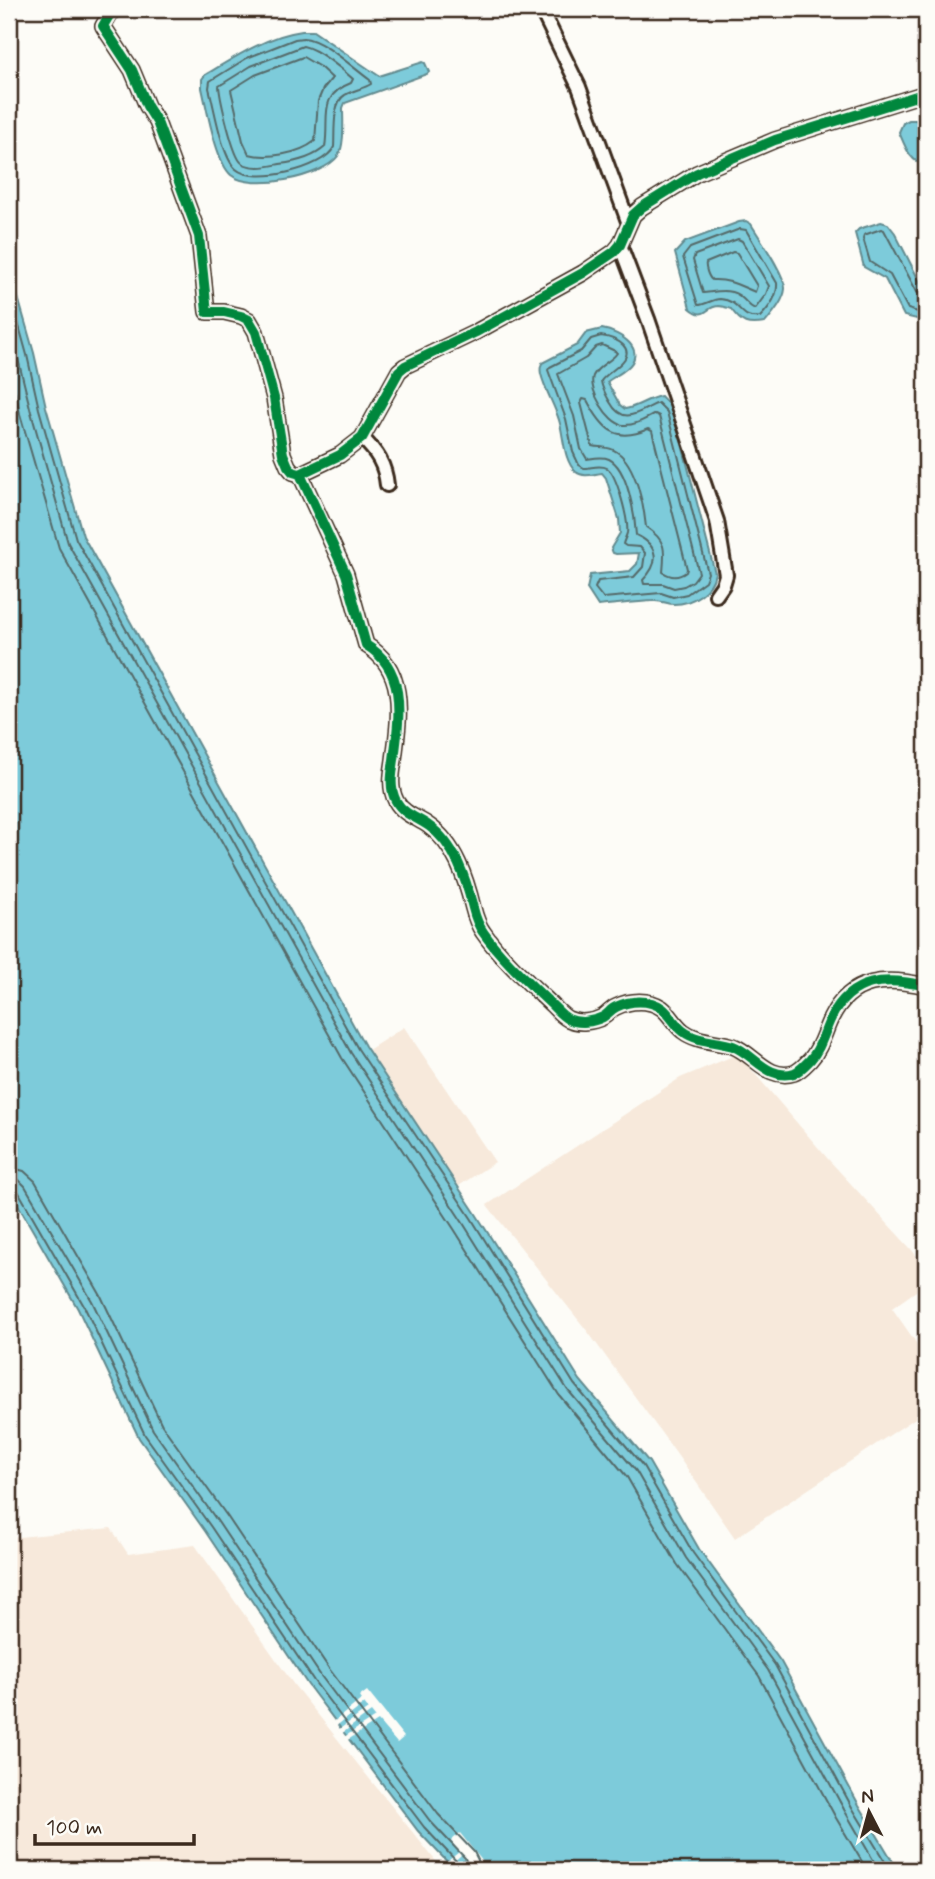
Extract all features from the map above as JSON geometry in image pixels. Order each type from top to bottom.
[{"type":"street","points":[[110,9],[103,26],[132,70],[157,122],[199,236],[207,312],[241,316],[249,320],[256,332],[274,398],[284,454],[288,466],[293,472],[300,474],[340,455],[362,438],[399,371],[405,366],[554,291],[594,266],[620,245],[633,215],[697,173],[775,140],[926,93]]},
{"type":"street","points":[[541,9],[579,87],[629,224]]},
{"type":"street","points":[[620,245],[717,521],[726,575],[716,595]]},
{"type":"street","points":[[362,438],[382,461],[387,485]]},
{"type":"street","points":[[300,474],[346,574],[366,645],[384,660],[397,682],[397,734],[391,787],[397,803],[443,838],[460,866],[482,930],[497,949],[566,1018],[591,1022],[615,1007],[646,1001],[662,1008],[684,1032],[745,1052],[768,1071],[779,1074],[794,1073],[802,1069],[817,1052],[832,1016],[854,989],[886,980],[926,986]]},
{"type":"shaded area","points":[[404,1027],[495,1162],[439,1199],[348,1063]]},
{"type":"shaded area","points":[[738,1054],[926,1268],[926,1284],[892,1308],[926,1357],[926,1411],[735,1538],[588,1332],[487,1205],[680,1078]]},
{"type":"shaded area","points":[[111,1528],[128,1554],[195,1545],[294,1685],[443,1870],[9,1870],[9,1538]]},
{"type":"water","points":[[313,31],[379,76],[423,62],[429,72],[345,103],[342,146],[338,156],[330,164],[287,180],[241,180],[231,175],[221,159],[209,121],[202,79],[252,48],[277,37]]},
{"type":"water","points":[[916,120],[926,135],[926,165],[920,164],[912,157],[899,132],[903,123]]},
{"type":"water","points":[[746,221],[751,224],[781,275],[785,289],[780,303],[765,323],[759,324],[745,323],[731,309],[722,306],[702,313],[695,312],[690,308],[675,253],[685,242]]},
{"type":"water","points":[[881,222],[888,224],[895,233],[926,294],[926,317],[921,320],[904,316],[885,279],[864,267],[855,233],[859,229]]},
{"type":"water","points":[[9,266],[83,536],[365,1046],[476,1214],[580,1380],[649,1462],[699,1549],[781,1662],[859,1805],[898,1870],[455,1870],[418,1831],[308,1685],[139,1438],[78,1309],[9,1189]]},
{"type":"water","points":[[602,329],[624,338],[633,349],[632,362],[607,382],[620,405],[625,409],[661,396],[673,409],[715,573],[705,591],[688,602],[674,604],[656,601],[598,606],[587,589],[590,575],[630,571],[637,564],[639,553],[613,553],[611,548],[620,533],[619,519],[606,478],[602,473],[582,475],[572,467],[540,368],[542,363],[577,345],[586,333]]},
{"type":"pier","points":[[367,1691],[404,1737],[397,1743],[378,1721],[346,1741],[344,1737],[375,1717],[371,1712],[341,1734],[338,1730],[368,1709],[364,1704],[335,1727],[332,1723],[361,1700],[359,1697]]},
{"type":"pier","points":[[460,1833],[483,1862],[472,1869],[461,1855],[448,1867],[444,1864],[459,1852],[451,1841]]},
{"type":"cycle path","points":[[110,9],[103,26],[132,70],[157,122],[199,236],[207,312],[241,316],[249,320],[256,332],[274,398],[283,454],[293,472],[300,474],[340,455],[362,438],[399,371],[405,366],[476,332],[583,273],[614,252],[620,245],[633,215],[642,207],[697,173],[775,140],[926,93]]},
{"type":"cycle path","points":[[300,474],[346,574],[366,645],[379,655],[395,681],[398,728],[392,791],[396,801],[446,842],[463,874],[483,932],[507,961],[564,1016],[577,1021],[590,1021],[627,1003],[651,1003],[668,1013],[680,1029],[689,1035],[733,1046],[769,1070],[785,1074],[796,1072],[810,1060],[839,1004],[860,987],[884,981],[926,986]]}]
